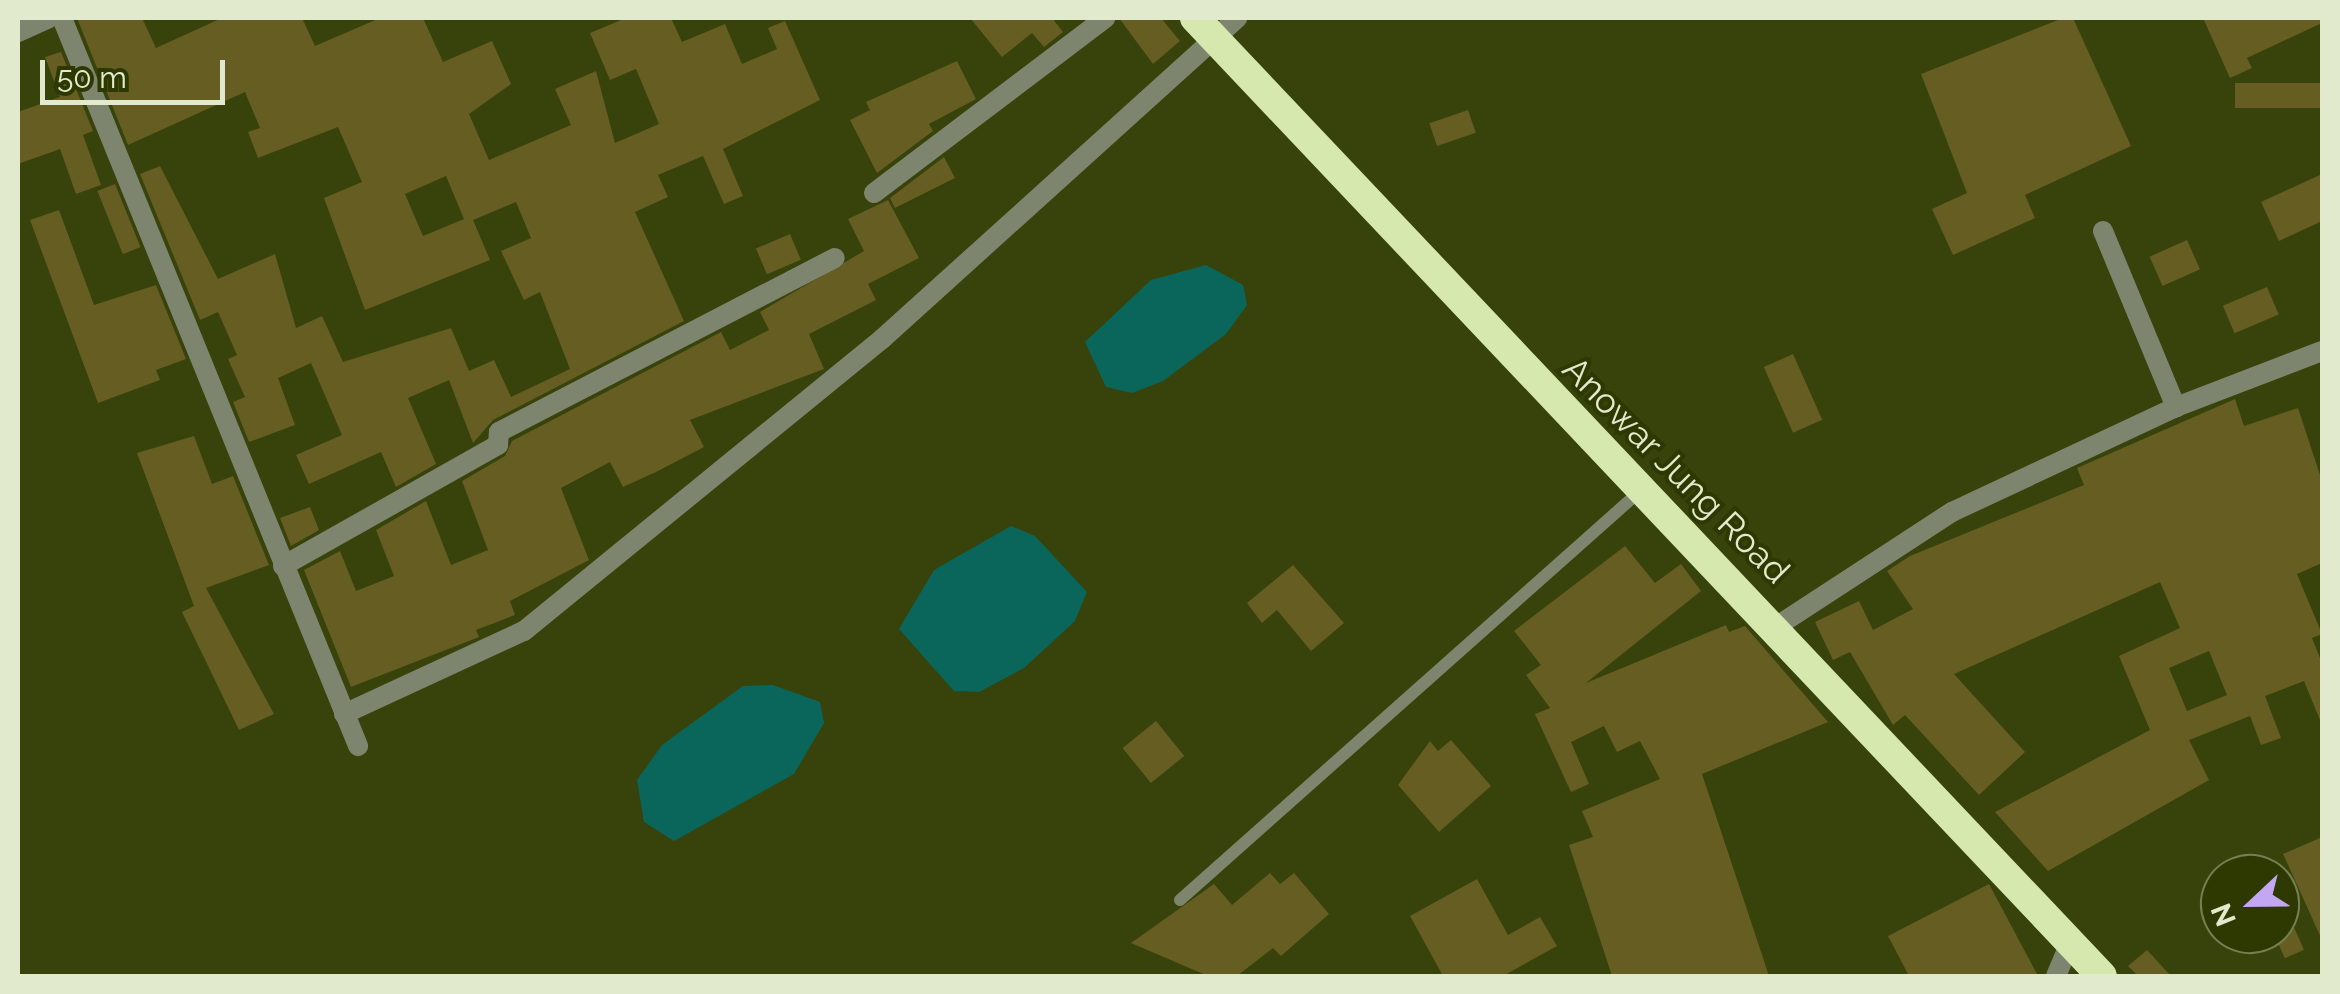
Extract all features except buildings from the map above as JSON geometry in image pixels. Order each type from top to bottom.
[{"type":"highway","name":"Anowar Jung Road","points":[[1215,24],[1639,492],[1778,626],[2102,976]]},
{"type":"street","points":[[18,32],[49,18]]},
{"type":"street","points":[[62,18],[358,746]]},
{"type":"street","points":[[874,193],[1105,18]]},
{"type":"street","points":[[344,714],[524,631],[882,339],[1215,24]]},
{"type":"street","points":[[2103,230],[2176,406]]},
{"type":"street","points":[[283,566],[498,445],[498,432],[835,258]]},
{"type":"street","points":[[1778,626],[1952,512],[2176,406],[2322,351]]},
{"type":"street","points":[[2056,976],[2070,943]]},
{"type":"lane","points":[[1180,900],[1639,492]]},
{"type":"water","points":[[1206,265],[1243,285],[1247,305],[1226,334],[1163,381],[1132,393],[1106,387],[1085,342],[1151,280]]},
{"type":"water","points":[[1011,526],[1035,536],[1087,592],[1075,621],[1024,668],[979,692],[954,691],[899,629],[934,570]]},
{"type":"water","points":[[773,685],[820,702],[824,723],[794,774],[674,841],[644,822],[637,780],[662,745],[743,686]]}]
